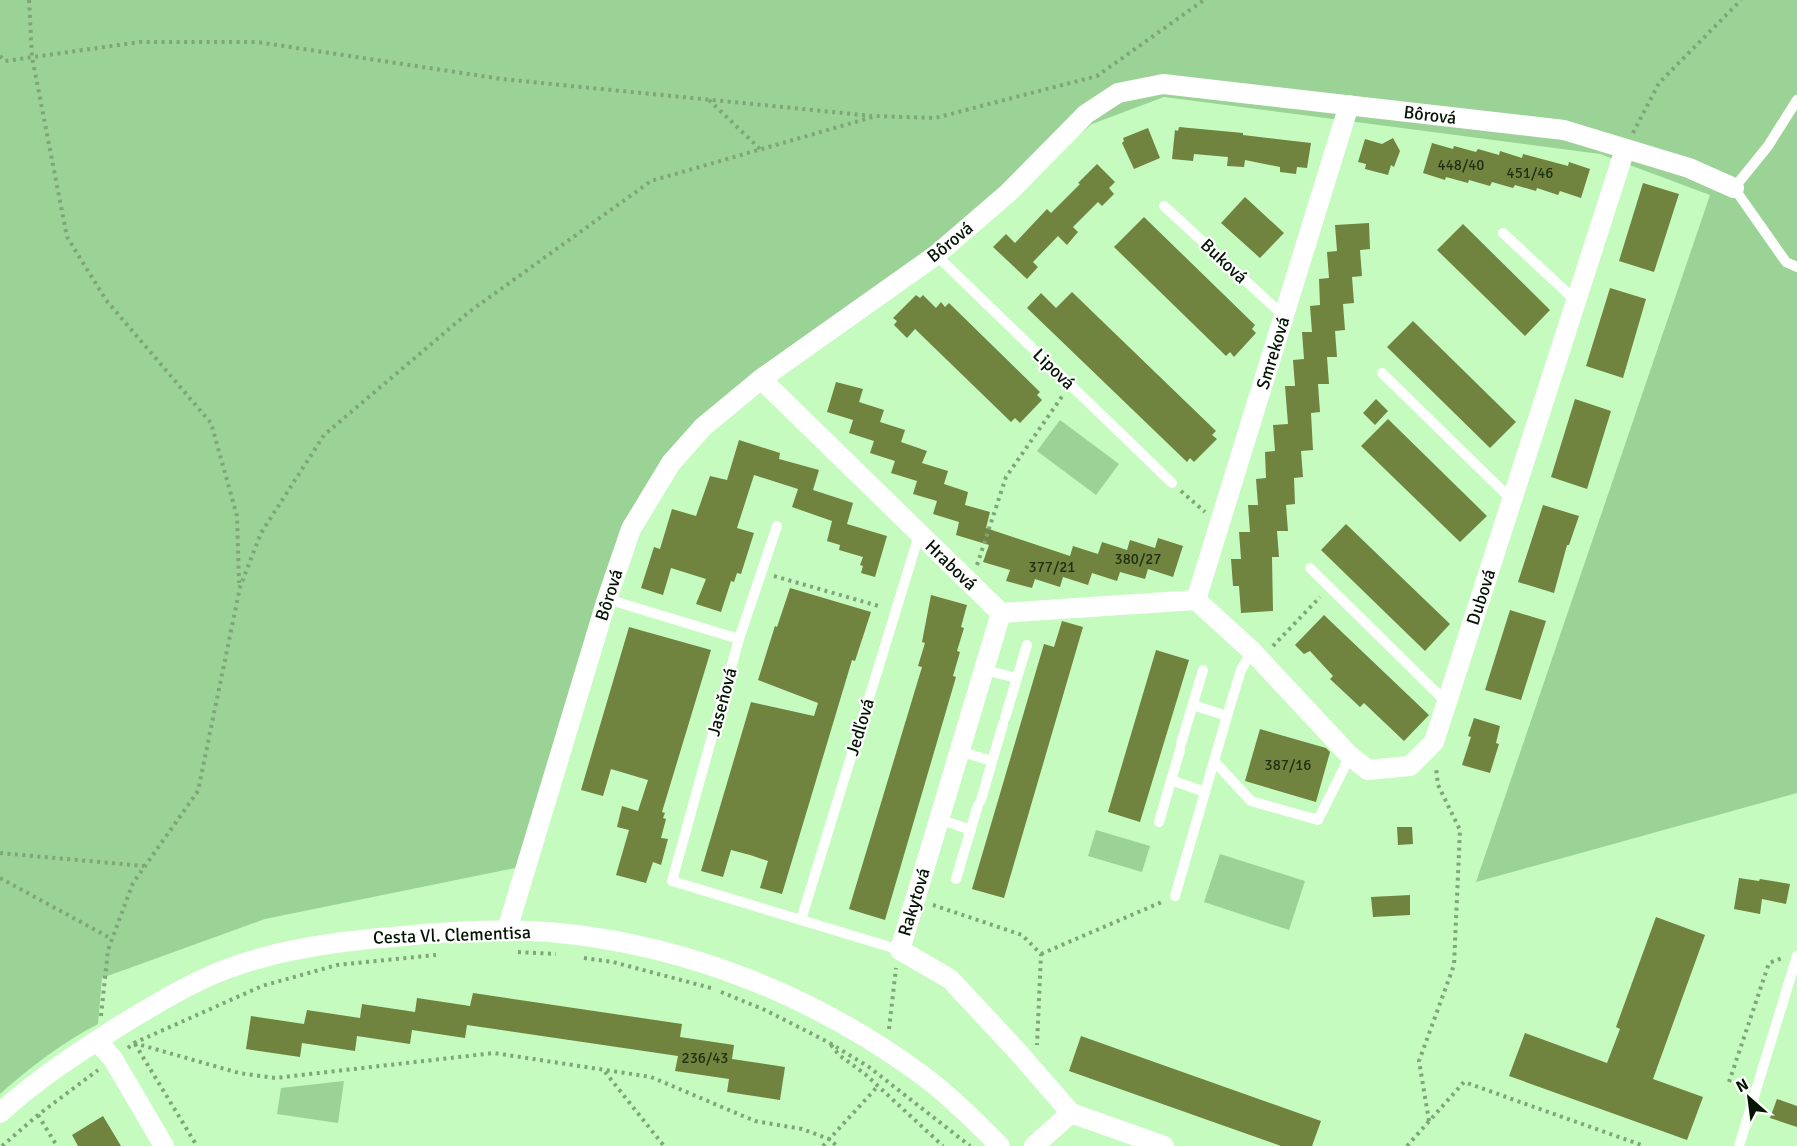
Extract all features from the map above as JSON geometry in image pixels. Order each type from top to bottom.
[{"type":"street","name":"Bôrová","points":[[507,930],[607,600],[631,529],[671,463],[703,427],[761,380],[936,255],[1008,193],[1086,114],[1118,93],[1163,84],[1564,130],[1689,168],[1734,188]]},
{"type":"street","name":"Smreková","points":[[1196,600],[1349,105]]},
{"type":"street","name":"Dubová","points":[[1196,600],[1256,655],[1350,756],[1368,770],[1410,766],[1434,742],[1625,149]]},
{"type":"street","name":"Hrabová","points":[[761,380],[1000,613]]},
{"type":"street","points":[[1000,613],[1196,600]]},
{"type":"street","name":"Rakytová","points":[[1000,613],[898,955],[950,979],[1071,1113]]},
{"type":"street","name":"Cesta Vl. Clementisa","points":[[0,1113],[30,1086],[142,1012],[161,1000],[223,970],[288,950],[372,938],[507,930],[560,933],[676,954],[741,975],[796,999],[882,1047],[924,1077],[964,1110],[1000,1146]]},
{"type":"street","points":[[97,1041],[113,1059],[164,1146]]},
{"type":"street","points":[[1034,1146],[1071,1113],[1127,1140],[1164,1146]]},
{"type":"lane","points":[[1797,100],[1768,146],[1734,188],[1786,262],[1797,267]]},
{"type":"lane","name":"Buková","points":[[1164,206],[1284,316]]},
{"type":"lane","points":[[1503,233],[1576,301]]},
{"type":"lane","name":"Lipová","points":[[936,255],[1172,483]]},
{"type":"lane","points":[[1382,374],[1512,500]]},
{"type":"lane","name":"Jaseňová","points":[[777,526],[739,639],[672,880],[801,920]]},
{"type":"lane","name":"Jedľová","points":[[801,920],[919,535]]},
{"type":"lane","points":[[1310,568],[1447,703]]},
{"type":"lane","points":[[607,600],[739,639]]},
{"type":"lane","points":[[956,879],[1027,645]]},
{"type":"lane","points":[[1175,896],[1242,670],[1256,655]]},
{"type":"lane","points":[[984,670],[1017,678]]},
{"type":"lane","points":[[1159,822],[1203,670]]},
{"type":"lane","points":[[1193,705],[1227,716]]},
{"type":"lane","points":[[959,751],[992,761]]},
{"type":"lane","points":[[1214,761],[1251,801],[1318,820],[1350,756]]},
{"type":"lane","points":[[1171,780],[1205,792]]},
{"type":"lane","points":[[939,819],[971,830]]},
{"type":"lane","points":[[801,920],[898,955]]},
{"type":"lane","points":[[1739,1146],[1792,956]]},
{"type":"path","points":[[28,0],[32,57],[67,237],[106,300],[211,423],[237,516],[240,587]]},
{"type":"path","points":[[1625,149],[1659,83],[1741,0]]},
{"type":"path","points":[[0,56],[5,61],[141,42],[257,42],[502,79],[876,116],[935,118],[1097,76],[1203,1]]},
{"type":"path","points":[[708,99],[760,149]]},
{"type":"path","points":[[110,1015],[101,1020],[108,950],[133,883],[198,791],[240,587],[261,533],[324,435],[469,312],[651,181],[876,116]]},
{"type":"path","points":[[971,584],[1006,477],[1071,384]]},
{"type":"path","points":[[1172,483],[1220,525]]},
{"type":"path","points":[[762,573],[896,611]]},
{"type":"path","points":[[1256,655],[1330,587]]},
{"type":"path","points":[[1429,1121],[1419,1061],[1454,965],[1460,830],[1438,785],[1434,742]]},
{"type":"path","points":[[0,853],[144,866]]},
{"type":"path","points":[[0,878],[112,939]]},
{"type":"path","points":[[1041,954],[1175,896]]},
{"type":"path","points":[[915,899],[1022,935],[1041,954],[1036,1072]]},
{"type":"path","points":[[516,952],[560,954]]},
{"type":"path","points":[[2,1146],[38,1115],[113,1059],[135,1043],[153,1035],[273,983],[337,965],[439,954]]},
{"type":"path","points":[[888,1038],[898,955]]},
{"type":"path","points":[[1729,1082],[1769,963],[1792,956]]},
{"type":"path","points":[[581,957],[613,962],[716,990],[765,1010],[828,1042],[869,1067],[970,1146]]},
{"type":"path","points":[[142,1012],[153,1035]]},
{"type":"path","points":[[828,1042],[839,1055],[865,1074],[943,1146]]},
{"type":"path","points":[[135,1043],[238,1073],[275,1078],[494,1053],[651,1077],[755,1121],[802,1129],[829,1138],[837,1146]]},
{"type":"path","points":[[135,1043],[197,1146]]},
{"type":"path","points":[[865,1074],[869,1067]]},
{"type":"path","points":[[604,1071],[664,1146]]},
{"type":"path","points":[[1407,1146],[1464,1082],[1644,1146]]},
{"type":"path","points":[[823,1146],[878,1086]]},
{"type":"path","points":[[38,1115],[57,1146]]},
{"type":"path","points":[[959,1146],[965,1141]]},
{"type":"green space","points":[[0,0],[1797,0],[1797,793],[1476,882],[1710,195],[1600,154],[1164,97],[1092,124],[943,247],[690,439],[619,572],[530,865],[265,919],[102,978],[98,1024],[47,1056],[0,1094]]},
{"type":"green space","points":[[1060,420],[1119,464],[1096,495],[1037,451]]},
{"type":"green space","points":[[1096,830],[1150,846],[1142,872],[1088,856]]},
{"type":"green space","points":[[1220,854],[1305,881],[1289,930],[1204,902]]},
{"type":"green space","points":[[344,1081],[338,1123],[277,1114],[281,1088]]},
{"type":"building","points":[[1179,127],[1311,143],[1307,168],[1297,167],[1296,174],[1280,172],[1280,167],[1245,160],[1244,167],[1227,166],[1228,157],[1194,154],[1193,161],[1172,159],[1175,130],[1178,131]]},
{"type":"building","points":[[1148,128],[1160,158],[1134,169],[1122,143],[1123,138]]},
{"type":"building","points":[[1393,138],[1400,151],[1388,175],[1365,169],[1366,164],[1358,162],[1365,139],[1382,144]]},
{"type":"building","points":[[1432,143],[1476,152],[1478,149],[1499,155],[1500,151],[1522,158],[1523,154],[1568,166],[1569,162],[1590,169],[1581,198],[1560,191],[1558,195],[1537,188],[1536,191],[1515,185],[1513,188],[1492,182],[1490,186],[1469,180],[1468,183],[1446,177],[1445,180],[1423,173]]},
{"type":"building","points":[[1097,164],[1115,182],[1109,188],[1114,194],[1102,206],[1098,202],[1073,227],[1078,232],[1067,245],[1058,236],[1033,262],[1038,267],[1027,279],[993,247],[1006,234],[1015,243],[1047,209],[1051,213]]},
{"type":"building","points":[[1643,183],[1679,194],[1654,272],[1619,261]]},
{"type":"building","points":[[1245,197],[1284,233],[1260,258],[1221,223]]},
{"type":"building","points":[[1144,217],[1255,325],[1252,329],[1256,333],[1234,357],[1230,352],[1226,356],[1114,247]]},
{"type":"building","points":[[1369,223],[1370,249],[1360,250],[1362,276],[1352,277],[1354,303],[1343,304],[1345,330],[1335,331],[1337,357],[1327,357],[1329,384],[1318,384],[1320,412],[1311,413],[1313,450],[1301,451],[1303,477],[1294,478],[1295,504],[1286,505],[1288,531],[1277,531],[1279,557],[1272,557],[1273,611],[1241,613],[1239,586],[1233,586],[1231,559],[1241,559],[1239,532],[1250,532],[1248,505],[1258,505],[1256,479],[1266,478],[1265,452],[1275,451],[1273,425],[1288,424],[1285,386],[1295,386],[1293,360],[1304,359],[1302,332],[1312,332],[1310,306],[1320,305],[1319,279],[1329,278],[1327,252],[1337,251],[1335,225]]},
{"type":"building","points":[[1463,224],[1550,310],[1525,336],[1437,250]]},
{"type":"building","points":[[1610,288],[1646,299],[1623,378],[1586,366]]},
{"type":"building","points":[[1072,292],[1216,431],[1212,435],[1217,439],[1194,462],[1190,458],[1187,462],[1027,308],[1041,293],[1056,308]]},
{"type":"building","points":[[916,295],[920,298],[923,295],[936,308],[941,302],[945,307],[949,303],[1040,392],[1037,395],[1042,400],[1020,423],[1015,418],[1011,422],[915,329],[907,338],[894,325],[897,321],[893,318]]},
{"type":"building","points":[[1413,321],[1516,422],[1490,448],[1387,347]]},
{"type":"building","points":[[836,382],[863,389],[859,402],[884,410],[880,422],[905,430],[901,442],[927,451],[922,463],[948,471],[944,484],[968,492],[965,505],[990,512],[986,528],[1070,556],[1073,546],[1098,554],[1102,542],[1127,550],[1130,540],[1155,548],[1158,538],[1183,546],[1173,577],[1148,569],[1145,579],[1120,572],[1117,581],[1092,573],[1088,585],[1063,577],[1060,587],[1035,579],[1032,588],[1006,581],[1010,570],[983,562],[989,545],[956,535],[959,522],[933,514],[937,501],[913,494],[917,481],[891,473],[895,461],[870,453],[874,441],[849,433],[853,420],[827,412]]},
{"type":"building","points":[[1376,399],[1388,411],[1375,425],[1363,413]]},
{"type":"building","points":[[1575,399],[1611,411],[1587,489],[1551,477]]},
{"type":"building","points":[[1388,419],[1487,516],[1460,542],[1361,446]]},
{"type":"building","points":[[739,440],[780,453],[779,459],[819,470],[813,490],[853,503],[847,524],[887,536],[875,577],[861,573],[863,566],[860,565],[863,557],[839,550],[840,545],[827,541],[832,521],[792,507],[798,489],[754,475],[737,528],[754,533],[741,574],[737,573],[734,582],[731,581],[721,612],[696,604],[706,579],[671,568],[663,595],[641,588],[654,547],[660,549],[672,509],[696,516],[710,476],[727,480]]},
{"type":"building","points":[[1543,505],[1579,516],[1569,545],[1567,545],[1554,593],[1518,582]]},
{"type":"building","points":[[1346,524],[1450,624],[1425,651],[1321,550]]},
{"type":"building","points":[[790,588],[871,612],[855,661],[852,660],[782,894],[760,888],[768,861],[750,855],[731,850],[723,877],[701,871],[751,702],[814,716],[818,703],[758,680]]},
{"type":"building","points":[[931,595],[967,605],[961,627],[964,628],[957,651],[960,652],[953,676],[956,677],[885,920],[849,909],[922,667],[918,666],[925,643],[922,642]]},
{"type":"building","points":[[1510,610],[1546,621],[1521,700],[1485,690]]},
{"type":"building","points":[[1324,615],[1429,715],[1404,741],[1364,703],[1360,707],[1330,679],[1333,676],[1310,651],[1304,654],[1295,645]]},
{"type":"building","points":[[1062,621],[1083,627],[1004,898],[972,889],[1044,644],[1054,647]]},
{"type":"building","points":[[629,627],[711,650],[662,812],[665,813],[663,818],[666,819],[661,838],[668,839],[661,865],[653,862],[646,883],[616,875],[629,830],[617,827],[622,806],[638,811],[648,780],[611,769],[603,796],[581,790]]},
{"type":"building","points":[[1156,650],[1189,660],[1140,822],[1108,812]]},
{"type":"building","points":[[1474,718],[1500,726],[1496,743],[1499,744],[1490,773],[1462,765]]},
{"type":"building","points":[[1260,729],[1326,748],[1330,752],[1316,802],[1245,781]]},
{"type":"building","points":[[1397,827],[1412,827],[1413,844],[1398,845]]},
{"type":"building","points":[[1739,878],[1790,884],[1786,904],[1762,899],[1760,914],[1734,909]]},
{"type":"building","points":[[1410,895],[1410,915],[1373,917],[1371,897]]},
{"type":"building","points":[[1656,917],[1705,935],[1653,1079],[1703,1097],[1687,1140],[1509,1076],[1525,1033],[1607,1063],[1620,1029],[1616,1027]]},
{"type":"building","points":[[473,993],[682,1024],[680,1037],[734,1045],[732,1059],[785,1067],[780,1100],[727,1092],[729,1079],[675,1071],[678,1056],[467,1025],[465,1038],[412,1030],[410,1044],[357,1036],[355,1051],[302,1043],[300,1057],[246,1049],[251,1016],[304,1024],[307,1010],[360,1018],[362,1004],[415,1012],[417,998],[470,1006]]},
{"type":"building","points":[[1081,1036],[1321,1121],[1312,1146],[1281,1146],[1069,1071]]},
{"type":"building","points":[[1777,1099],[1797,1106],[1797,1127],[1770,1118]]},
{"type":"building","points":[[103,1116],[121,1146],[78,1146],[72,1135]]}]
